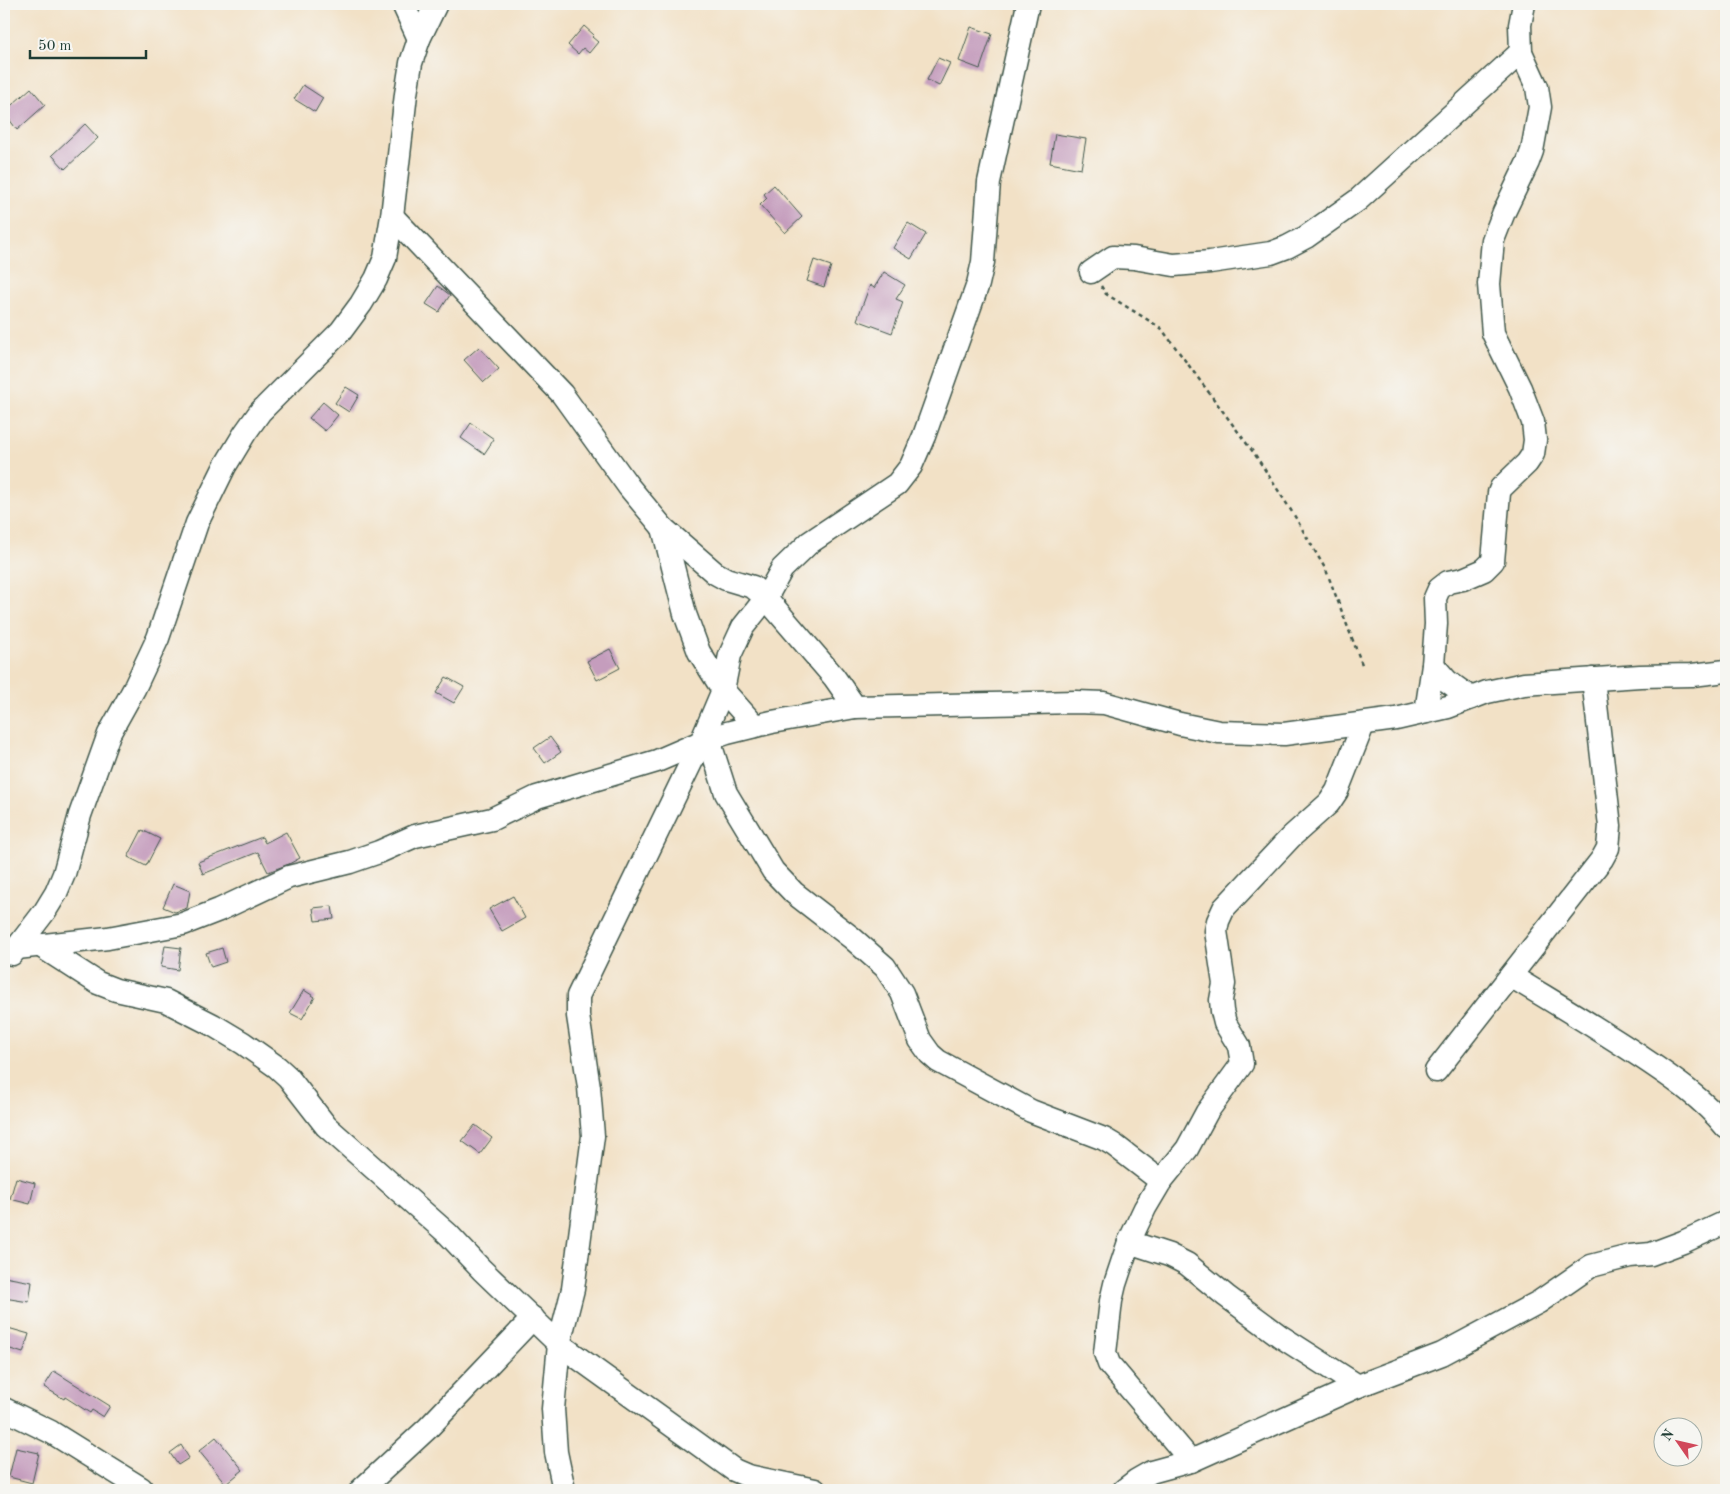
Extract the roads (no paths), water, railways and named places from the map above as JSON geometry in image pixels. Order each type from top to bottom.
[{"type":"street","points":[[402,4],[418,39]]},
{"type":"street","points":[[8,956],[45,911],[56,894],[64,874],[80,815],[109,734],[134,689],[158,638],[197,524],[225,466],[260,412],[341,331],[361,304],[376,279],[385,258],[392,216],[411,63],[418,39],[436,4]]},
{"type":"street","points":[[564,1490],[556,1452],[553,1409],[559,1344],[573,1289],[593,1136],[589,1086],[578,1016],[578,996],[704,741],[723,690],[730,655],[742,627],[766,598],[782,569],[809,543],[897,484],[911,466],[924,436],[978,284],[983,262],[989,182],[1028,4]]},
{"type":"street","points":[[1426,712],[1433,665],[1436,624],[1435,598],[1439,589],[1448,582],[1464,579],[1484,570],[1493,561],[1499,493],[1501,488],[1527,463],[1533,454],[1535,440],[1532,422],[1520,388],[1493,333],[1488,284],[1493,240],[1532,151],[1540,107],[1537,87],[1521,52],[1520,25],[1524,4]]},
{"type":"street","points":[[1091,272],[1114,257],[1134,258],[1174,265],[1271,253],[1287,247],[1306,237],[1358,200],[1521,52]]},
{"type":"street","points":[[392,216],[562,394],[629,487],[664,528],[715,573],[726,579],[753,587],[766,598],[834,677],[856,707]]},
{"type":"street","points":[[664,528],[691,634],[699,652],[723,690],[755,726]]},
{"type":"street","points":[[1433,665],[1447,681],[1471,698]]},
{"type":"street","points":[[8,956],[39,945],[108,938],[183,924],[219,910],[289,877],[350,862],[415,836],[492,819],[537,797],[657,761],[727,733],[772,722],[856,707],[1104,703],[1180,724],[1219,732],[1284,734],[1363,725],[1426,712],[1448,707],[1487,692],[1524,684],[1640,676],[1692,675],[1726,671]]},
{"type":"street","points":[[1436,1071],[1602,859],[1608,848],[1610,826],[1593,679]]},
{"type":"street","points":[[1191,1461],[1109,1364],[1105,1353],[1115,1284],[1145,1208],[1161,1181],[1187,1149],[1207,1112],[1242,1064],[1239,1046],[1225,1023],[1222,1011],[1221,1000],[1224,984],[1216,931],[1218,921],[1224,908],[1291,836],[1329,803],[1337,791],[1363,725]]},
{"type":"street","points":[[704,741],[726,793],[772,871],[794,893],[852,938],[885,967],[902,993],[920,1040],[930,1054],[938,1061],[1031,1111],[1114,1145],[1161,1181]]},
{"type":"street","points":[[39,945],[98,982],[116,990],[166,1001],[243,1042],[288,1077],[326,1126],[448,1234],[482,1270],[559,1344],[734,1470],[748,1476],[815,1490]]},
{"type":"street","points":[[1511,976],[1617,1041],[1664,1073],[1706,1105],[1726,1127]]},
{"type":"street","points":[[1124,1490],[1151,1472],[1191,1461],[1358,1386],[1442,1354],[1539,1302],[1592,1266],[1630,1256],[1651,1254],[1683,1242],[1726,1222]]},
{"type":"street","points":[[1130,1242],[1169,1255],[1187,1264],[1280,1336],[1358,1386]]},
{"type":"street","points":[[361,1490],[428,1428],[533,1318]]},
{"type":"street","points":[[4,1409],[51,1432],[141,1488]]}]
